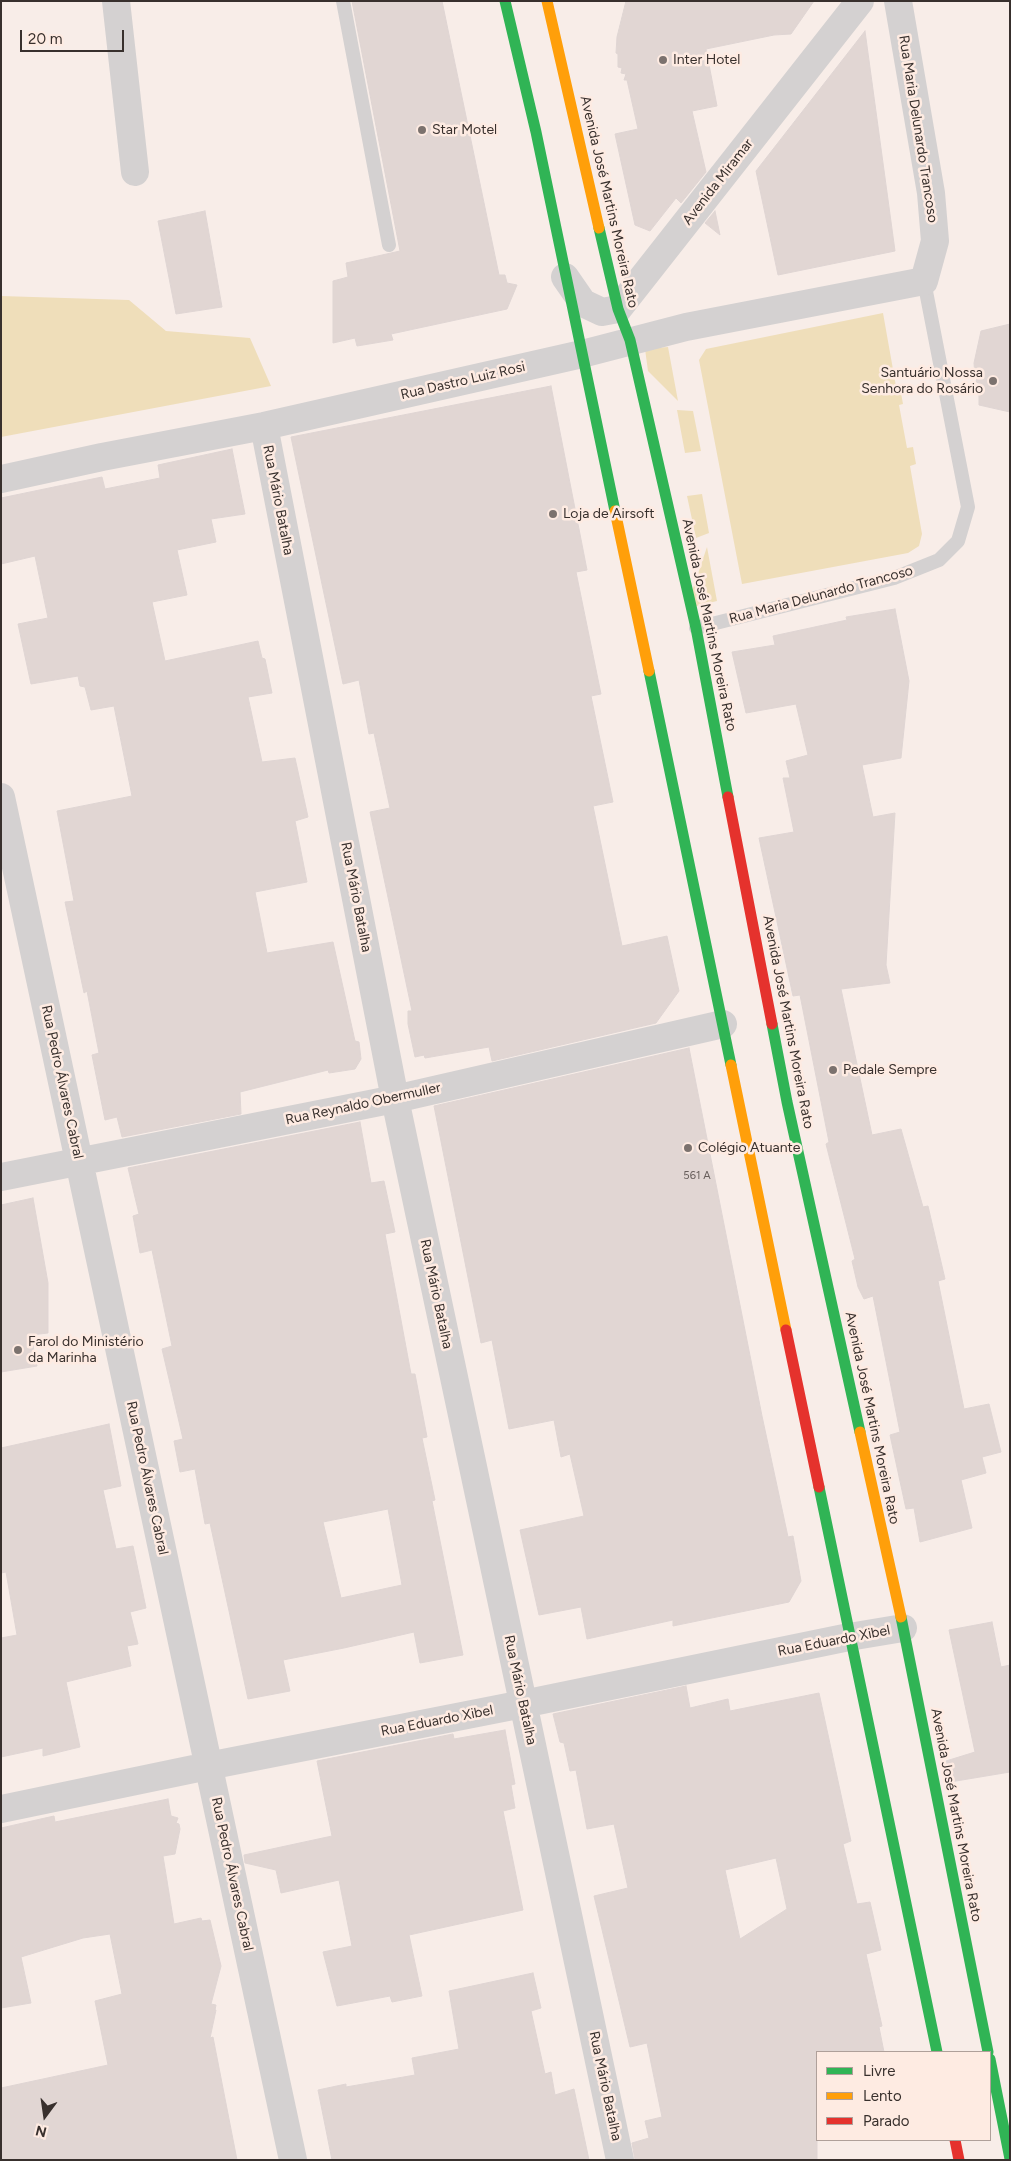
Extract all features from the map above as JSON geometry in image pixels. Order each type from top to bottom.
[{"type":"street","points":[[116,1],[135,172]]},
{"type":"street","points":[[504,1],[536,132],[937,2051]]},
{"type":"street","name":"Avenida José Martins Moreira Rato","points":[[547,1],[618,309],[630,340],[696,628],[787,1102],[903,1628],[988,2051]]},
{"type":"street","name":"Avenida Miramar","points":[[618,309],[860,1]]},
{"type":"street","name":"Rua Maria Delunardo Trancoso","points":[[898,1],[930,193],[935,241],[924,281]]},
{"type":"street","points":[[565,277],[583,303],[602,312],[618,309]]},
{"type":"street","name":"Rua Dastro Luiz Rosi","points":[[1,479],[102,457],[264,426],[582,354],[630,340],[924,281]]},
{"type":"street","name":"Rua Mário Batalha","points":[[264,426],[395,1099],[620,2160]]},
{"type":"street","name":"Rua Pedro Álvares Cabral","points":[[1,797],[293,2160]]},
{"type":"street","name":"Rua Reynaldo Obermuller","points":[[1,1177],[395,1099],[723,1024]]},
{"type":"street","name":"Rua Eduardo Xibel","points":[[1,1809],[849,1637],[903,1628]]},
{"type":"street","points":[[991,2064],[1010,2159]]},
{"type":"street","points":[[955,2141],[959,2160]]},
{"type":"lane","points":[[343,1],[389,245]]},
{"type":"lane","name":"Rua Maria Delunardo Trancoso","points":[[696,628],[894,578],[939,560],[958,541],[968,507],[924,281]]},
{"type":"shaded area","points":[[1,296],[129,300],[166,331],[250,338],[271,386],[1,437]]},
{"type":"shaded area","points":[[883,313],[897,392],[901,393],[903,404],[899,405],[907,448],[913,447],[916,464],[910,466],[922,534],[919,546],[908,553],[742,584],[699,360],[706,349]]},
{"type":"shaded area","points":[[668,347],[678,401],[648,371],[645,349]]},
{"type":"shaded area","points":[[677,410],[693,411],[701,451],[685,453]]},
{"type":"shaded area","points":[[702,494],[709,533],[696,538],[687,496]]},
{"type":"shaded area","points":[[707,547],[717,601],[693,607],[691,594]]},
{"type":"building","name":"Star Motel","points":[[352,1],[442,1],[499,275],[505,275],[507,283],[517,285],[507,309],[391,334],[393,340],[357,346],[355,338],[333,343],[333,281],[348,277],[346,263],[400,251]]},
{"type":"building","name":"Inter Hotel","points":[[626,1],[814,1],[791,34],[774,35],[706,49],[717,106],[692,111],[706,172],[681,203],[676,198],[650,231],[635,225],[615,134],[638,129],[627,80],[624,80],[626,74],[621,73],[622,68],[618,67],[618,54],[616,53],[617,37]]},
{"type":"building","points":[[865,31],[895,251],[778,275],[756,171]]},
{"type":"building","points":[[205,211],[222,307],[176,314],[158,221]]},
{"type":"building","points":[[715,211],[720,235],[705,223]]},
{"type":"building","name":"Santuário Nossa Senhora do Rosário","points":[[1010,324],[1010,412],[979,405],[979,391],[977,391],[979,383],[976,382],[977,377],[975,377],[974,363],[981,331]]},
{"type":"building","points":[[551,386],[587,570],[576,572],[601,694],[591,696],[613,802],[593,806],[622,946],[667,936],[679,991],[656,1023],[492,1061],[489,1047],[425,1058],[424,1055],[415,1057],[408,1024],[408,1011],[412,1011],[370,812],[390,808],[374,733],[369,734],[359,680],[343,684],[291,437]]},
{"type":"building","points":[[232,449],[245,514],[211,519],[216,542],[177,550],[187,595],[152,602],[165,661],[258,641],[262,658],[265,659],[272,693],[248,697],[262,762],[295,758],[308,817],[295,821],[307,882],[255,892],[267,953],[333,942],[355,1041],[359,1042],[361,1059],[355,1069],[329,1073],[328,1070],[240,1092],[241,1114],[122,1137],[117,1117],[105,1120],[92,1055],[99,1053],[87,991],[84,993],[65,902],[74,901],[57,811],[132,796],[114,706],[91,710],[85,687],[80,686],[78,676],[31,684],[18,624],[48,618],[35,556],[1,564],[1,498],[102,477],[105,489],[160,478],[158,465]]},
{"type":"building","points":[[895,609],[909,681],[901,758],[862,765],[873,817],[895,813],[886,965],[890,983],[841,989],[872,1135],[901,1129],[923,1207],[928,1206],[945,1279],[938,1281],[964,1409],[989,1404],[1001,1452],[982,1457],[986,1473],[961,1480],[972,1528],[920,1542],[914,1508],[906,1509],[890,1435],[900,1432],[873,1296],[864,1299],[858,1287],[852,1261],[855,1259],[826,1144],[829,1142],[800,995],[793,996],[759,838],[794,832],[783,778],[790,778],[786,761],[808,755],[796,704],[746,713],[732,652],[775,645],[773,636],[847,620],[846,617]]},
{"type":"building","points":[[689,1048],[762,1416],[788,1537],[793,1536],[801,1581],[789,1602],[673,1626],[673,1620],[587,1639],[581,1607],[539,1615],[520,1530],[584,1516],[570,1454],[561,1457],[554,1420],[509,1429],[492,1340],[481,1343],[434,1106]]},
{"type":"building","points":[[360,1122],[371,1183],[384,1181],[395,1232],[385,1234],[411,1374],[415,1374],[427,1437],[422,1438],[435,1500],[432,1501],[463,1655],[420,1663],[414,1632],[283,1660],[290,1691],[248,1699],[210,1523],[205,1524],[195,1469],[180,1472],[174,1441],[183,1439],[162,1349],[172,1346],[152,1250],[140,1253],[133,1216],[139,1214],[128,1168]],"holes":[[[388,1509],[402,1585],[341,1598],[323,1522]]]},
{"type":"building","points":[[33,1198],[48,1283],[48,1333],[31,1335],[37,1366],[1,1372],[1,1205]]},
{"type":"building","points":[[109,1424],[121,1486],[103,1490],[116,1549],[133,1546],[146,1608],[130,1612],[138,1644],[127,1646],[131,1666],[66,1682],[80,1747],[43,1756],[43,1748],[1,1757],[1,1638],[17,1635],[6,1572],[1,1573],[1,1448]]},
{"type":"building","points":[[992,1622],[1001,1667],[1010,1665],[1010,1772],[950,1782],[946,1761],[975,1752],[949,1630]]},
{"type":"building","points":[[686,1686],[690,1708],[728,1699],[730,1711],[819,1693],[851,1841],[843,1844],[857,1904],[870,1902],[881,1950],[866,1954],[882,2026],[879,2027],[884,2051],[816,2051],[817,2160],[635,2160],[632,2143],[649,2138],[645,2121],[662,2117],[647,2043],[630,2047],[594,1896],[628,1888],[614,1824],[587,1829],[576,1770],[570,1771],[564,1743],[560,1742],[553,1714]],"holes":[[[776,1858],[787,1909],[740,1939],[725,1870]]]},
{"type":"building","points":[[505,1730],[515,1784],[511,1785],[515,1808],[503,1811],[523,1910],[409,1935],[422,1996],[392,2002],[390,1996],[337,2006],[323,1952],[352,1946],[339,1880],[281,1893],[276,1870],[245,1863],[244,1855],[332,1836],[317,1761],[453,1734],[454,1739]]},
{"type":"building","points":[[168,1799],[171,1816],[178,1818],[176,1823],[179,1824],[180,1829],[175,1854],[163,1856],[174,1924],[201,1918],[202,1921],[210,1920],[221,1966],[211,2004],[216,2005],[216,2010],[210,2038],[213,2037],[237,2160],[1,2160],[1,2088],[108,2065],[95,2001],[122,1994],[110,1934],[83,1938],[21,1957],[31,2003],[1,2008],[1,1828],[54,1816],[55,1822]]},
{"type":"building","points":[[533,1973],[541,2008],[531,2011],[545,2074],[551,2072],[555,2095],[574,2089],[589,2160],[332,2160],[318,2090],[346,2084],[346,2087],[415,2075],[412,2058],[459,2049],[449,1991]]},
{"type":"traffic: fast","points":[[505,1],[536,132],[615,511]]},
{"type":"traffic: fast","points":[[599,228],[618,309],[630,340],[696,628],[728,797]]},
{"type":"traffic: fast","points":[[649,671],[731,1065]]},
{"type":"traffic: fast","points":[[772,1024],[787,1102],[860,1432]]},
{"type":"traffic: fast","points":[[819,1487],[937,2051]]},
{"type":"traffic: fast","points":[[901,1617],[988,2051]]},
{"type":"traffic: fast","points":[[991,2064],[1010,2159]]},
{"type":"traffic: slow","points":[[547,1],[599,228]]},
{"type":"traffic: slow","points":[[615,511],[649,671]]},
{"type":"traffic: slow","points":[[731,1065],[786,1330]]},
{"type":"traffic: slow","points":[[860,1432],[901,1617]]},
{"type":"traffic: jam","points":[[728,797],[772,1024]]},
{"type":"traffic: jam","points":[[786,1330],[819,1487]]},
{"type":"traffic: jam","points":[[955,2141],[959,2160]]},
{"type":"place","name":"Inter Hotel","points":[[663,60]]},
{"type":"place","name":"Star Motel","points":[[422,130]]},
{"type":"place","name":"Santuário Nossa Senhora do Rosário","points":[[993,381]]},
{"type":"place","name":"Loja de Airsoft","points":[[553,514]]},
{"type":"place","name":"Pedale Sempre","points":[[833,1070]]},
{"type":"place","name":"Colégio Atuante","points":[[688,1148]]},
{"type":"place","name":"Farol do Ministério da Marinha","points":[[18,1350]]}]
